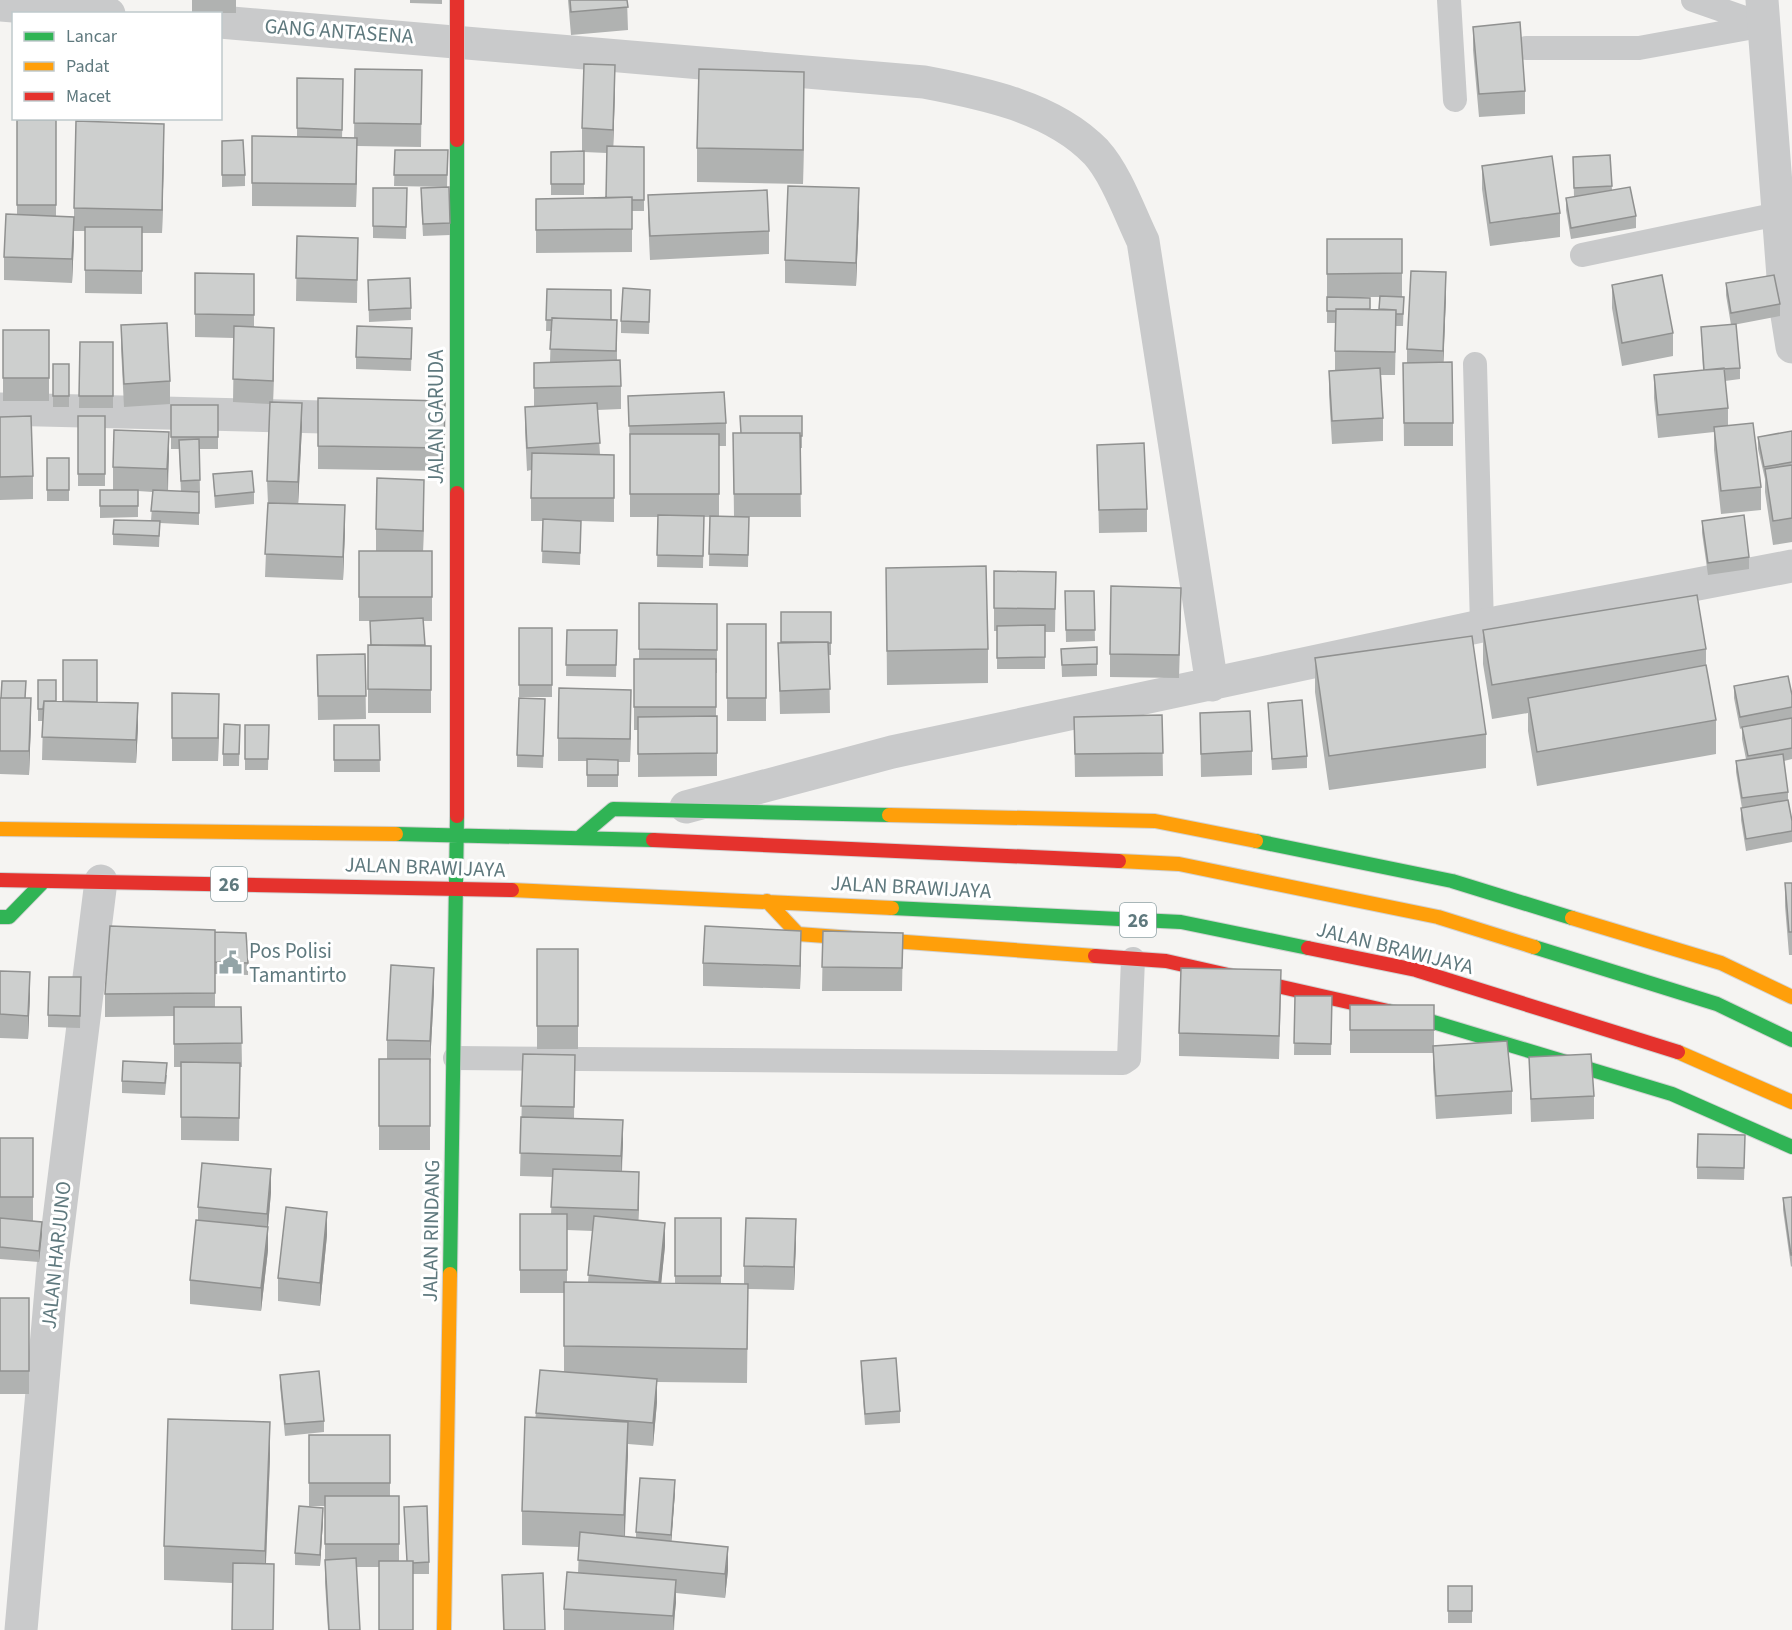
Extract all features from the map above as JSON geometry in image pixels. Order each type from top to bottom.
[{"type":"main road","name":"JALAN GARUDA","points":[[457,0],[457,833]]},
{"type":"main road","points":[[580,837],[613,809],[1155,821],[1452,881],[1721,963],[1792,997]]},
{"type":"main road","name":"JALAN BRAWIJAYA","points":[[0,829],[457,833],[1179,864],[1438,917],[1717,1004],[1792,1040]]},
{"type":"main road","name":"JALAN RINDANG","points":[[444,1630],[457,833]]},
{"type":"main road","name":"JALAN BRAWIJAYA","points":[[0,880],[457,888],[1181,922],[1416,970],[1685,1054],[1792,1102]]},
{"type":"main road","points":[[0,917],[9,917],[44,880]]},
{"type":"main road","points":[[767,901],[798,934],[1166,961],[1420,1018],[1672,1094],[1792,1146]]},
{"type":"street","points":[[0,5],[85,12]]},
{"type":"street","points":[[1773,14],[1778,214],[1785,303],[1792,347]]},
{"type":"street","name":"GANG ANTASENA","points":[[222,22],[924,82],[986,94],[1051,119],[1096,152],[1118,186],[1143,241],[1212,685]]},
{"type":"street","points":[[0,409],[386,418]]},
{"type":"street","points":[[422,419],[457,420]]},
{"type":"street","points":[[673,810],[892,752],[1482,626],[1792,566]]},
{"type":"street","name":"JALAN HARJUNO","points":[[21,1630],[54,1267],[101,881]]},
{"type":"lane","points":[[1449,0],[1455,100]]},
{"type":"lane","points":[[1693,0],[1773,14]]},
{"type":"lane","points":[[1526,48],[1640,48],[1773,14]]},
{"type":"lane","points":[[1582,255],[1778,214]]},
{"type":"lane","points":[[1475,364],[1482,626]]},
{"type":"lane","points":[[455,1058],[1123,1063],[1129,1059],[1134,958]]},
{"type":"building","points":[[570,0],[627,0],[628,7],[571,12]]},
{"type":"building","points":[[1520,22],[1525,91],[1479,94],[1473,27]]},
{"type":"building","points":[[584,64],[615,65],[613,130],[582,128]]},
{"type":"building","points":[[355,69],[422,70],[421,124],[354,123]]},
{"type":"building","points":[[699,69],[804,72],[803,150],[697,148]]},
{"type":"building","points":[[297,78],[343,79],[342,130],[297,128]]},
{"type":"building","points":[[17,120],[56,120],[56,205],[17,205]]},
{"type":"building","points":[[76,121],[164,124],[162,210],[74,208]]},
{"type":"building","points":[[252,136],[357,138],[356,184],[252,183]]},
{"type":"building","points":[[243,140],[245,175],[222,175],[222,141]]},
{"type":"building","points":[[607,146],[644,147],[644,200],[632,200],[632,197],[606,198]]},
{"type":"building","points":[[395,150],[448,150],[447,175],[394,175]]},
{"type":"building","points":[[584,151],[584,184],[551,184],[551,152]]},
{"type":"building","points":[[1610,155],[1612,186],[1574,188],[1573,157]]},
{"type":"building","points":[[1552,156],[1560,213],[1490,223],[1482,166]]},
{"type":"building","points":[[788,186],[859,188],[856,263],[785,260]]},
{"type":"building","points":[[449,187],[450,223],[423,224],[421,188]]},
{"type":"building","points":[[1630,187],[1636,216],[1571,228],[1566,198]]},
{"type":"building","points":[[373,188],[407,188],[406,227],[373,226]]},
{"type":"building","points":[[767,190],[769,231],[650,236],[648,195]]},
{"type":"building","points":[[632,197],[632,229],[536,230],[536,199]]},
{"type":"building","points":[[6,214],[74,217],[72,259],[4,257]]},
{"type":"building","points":[[85,227],[142,227],[142,271],[85,270]]},
{"type":"building","points":[[297,236],[358,238],[357,280],[296,278]]},
{"type":"building","points":[[1327,239],[1402,239],[1402,273],[1327,274]]},
{"type":"building","points":[[1411,271],[1446,272],[1443,351],[1407,349]]},
{"type":"building","points":[[195,273],[254,274],[254,315],[195,314]]},
{"type":"building","points":[[1662,275],[1673,333],[1622,343],[1612,285]]},
{"type":"building","points":[[1774,275],[1780,304],[1731,313],[1726,283]]},
{"type":"building","points":[[410,278],[411,308],[369,310],[368,280]]},
{"type":"building","points":[[623,288],[650,290],[649,322],[621,321]]},
{"type":"building","points":[[547,289],[611,290],[611,320],[552,318],[552,320],[546,320]]},
{"type":"building","points":[[1380,296],[1404,297],[1403,314],[1396,314],[1396,310],[1379,309]]},
{"type":"building","points":[[1327,297],[1370,298],[1370,309],[1327,311]]},
{"type":"building","points":[[1336,309],[1396,310],[1395,352],[1335,351]]},
{"type":"building","points":[[552,318],[617,320],[616,351],[550,349]]},
{"type":"building","points":[[167,323],[170,381],[124,384],[121,325]]},
{"type":"building","points":[[1736,324],[1740,368],[1704,370],[1701,327]]},
{"type":"building","points":[[234,326],[274,328],[273,381],[233,379]]},
{"type":"building","points":[[357,326],[412,328],[411,359],[356,357]]},
{"type":"building","points":[[3,330],[49,330],[49,378],[3,378]]},
{"type":"building","points":[[80,342],[113,342],[113,396],[79,396]]},
{"type":"building","points":[[620,360],[621,386],[534,388],[534,363]]},
{"type":"building","points":[[1452,362],[1453,423],[1404,423],[1403,363]]},
{"type":"building","points":[[53,364],[69,364],[69,396],[53,396]]},
{"type":"building","points":[[1380,368],[1383,418],[1332,421],[1329,371]]},
{"type":"building","points":[[1724,368],[1728,408],[1658,415],[1654,375]]},
{"type":"building","points":[[724,392],[726,423],[629,426],[628,396]]},
{"type":"building","points":[[318,398],[445,401],[444,448],[318,446]]},
{"type":"building","points":[[270,402],[302,403],[298,482],[267,481]]},
{"type":"building","points":[[597,403],[600,443],[527,448],[525,407]]},
{"type":"building","points":[[171,405],[218,405],[218,437],[171,437]]},
{"type":"building","points":[[31,416],[33,476],[0,477],[0,417]]},
{"type":"building","points":[[78,416],[105,416],[105,474],[78,474]]},
{"type":"building","points":[[740,416],[802,416],[802,436],[800,433],[741,433]]},
{"type":"building","points":[[1753,423],[1761,487],[1721,491],[1714,427]]},
{"type":"building","points":[[114,430],[169,432],[167,469],[113,467]]},
{"type":"building","points":[[1792,431],[1792,462],[1764,467],[1758,437]]},
{"type":"building","points":[[733,433],[800,433],[801,494],[734,494]]},
{"type":"building","points":[[630,434],[719,434],[719,494],[630,494]]},
{"type":"building","points":[[199,439],[200,480],[181,481],[179,440]]},
{"type":"building","points":[[1144,443],[1147,509],[1099,510],[1097,445]]},
{"type":"building","points":[[532,453],[614,455],[614,498],[531,498]]},
{"type":"building","points":[[47,458],[69,458],[69,490],[47,490]]},
{"type":"building","points":[[1792,465],[1792,518],[1773,521],[1765,469]]},
{"type":"building","points":[[252,471],[254,492],[215,496],[213,474]]},
{"type":"building","points":[[377,478],[424,480],[423,531],[376,529]]},
{"type":"building","points":[[100,490],[138,490],[138,506],[100,506]]},
{"type":"building","points":[[153,490],[199,492],[199,513],[151,511]]},
{"type":"building","points":[[268,503],[345,505],[343,557],[265,554]]},
{"type":"building","points":[[658,515],[704,516],[703,556],[657,555]]},
{"type":"building","points":[[1744,515],[1749,557],[1708,563],[1702,521]]},
{"type":"building","points":[[710,516],[749,517],[748,555],[709,554]]},
{"type":"building","points":[[543,519],[581,521],[580,553],[542,551]]},
{"type":"building","points":[[114,520],[160,521],[159,536],[113,534]]},
{"type":"building","points":[[359,551],[432,551],[432,597],[359,597]]},
{"type":"building","points":[[986,566],[988,649],[887,651],[886,568]]},
{"type":"building","points":[[994,571],[1056,572],[1055,609],[994,608]]},
{"type":"building","points":[[1111,586],[1181,588],[1179,655],[1110,654]]},
{"type":"building","points":[[1065,591],[1094,591],[1095,630],[1066,630]]},
{"type":"building","points":[[1697,595],[1706,649],[1492,685],[1483,630]]},
{"type":"building","points":[[639,603],[717,604],[717,650],[639,649]]},
{"type":"building","points":[[781,612],[831,612],[831,643],[781,642]]},
{"type":"building","points":[[423,618],[425,645],[371,645],[370,621]]},
{"type":"building","points":[[727,624],[766,624],[766,698],[727,698]]},
{"type":"building","points":[[1045,625],[1045,657],[997,658],[997,626]]},
{"type":"building","points":[[519,628],[552,628],[552,685],[519,685]]},
{"type":"building","points":[[567,630],[617,630],[616,665],[566,665]]},
{"type":"building","points":[[1472,636],[1486,734],[1329,756],[1315,658]]},
{"type":"building","points":[[828,642],[830,689],[780,691],[778,643]]},
{"type":"building","points":[[368,645],[431,646],[431,690],[368,689]]},
{"type":"building","points":[[1097,647],[1097,664],[1062,665],[1061,649]]},
{"type":"building","points":[[365,654],[366,696],[318,696],[317,655]]},
{"type":"building","points":[[634,659],[716,659],[716,707],[634,707]]},
{"type":"building","points":[[63,660],[97,660],[97,702],[63,701]]},
{"type":"building","points":[[1706,665],[1716,720],[1537,752],[1528,698]]},
{"type":"building","points":[[1788,676],[1792,707],[1740,717],[1734,686]]},
{"type":"building","points":[[38,680],[56,680],[56,701],[44,701],[43,709],[38,709]]},
{"type":"building","points":[[2,681],[26,681],[25,698],[1,698]]},
{"type":"building","points":[[559,688],[631,690],[630,739],[558,738]]},
{"type":"building","points":[[172,693],[219,694],[218,738],[172,738]]},
{"type":"building","points":[[0,698],[31,698],[29,751],[0,751]]},
{"type":"building","points":[[519,698],[545,699],[543,756],[517,755]]},
{"type":"building","points":[[1302,700],[1307,756],[1272,759],[1268,703]]},
{"type":"building","points":[[44,701],[138,703],[136,740],[42,737]]},
{"type":"building","points":[[1250,711],[1252,751],[1201,754],[1200,713]]},
{"type":"building","points":[[1162,715],[1163,753],[1075,754],[1074,717]]},
{"type":"building","points":[[717,716],[717,753],[638,754],[638,717]]},
{"type":"building","points":[[1792,718],[1792,748],[1748,756],[1742,727]]},
{"type":"building","points":[[224,724],[240,725],[239,754],[223,754]]},
{"type":"building","points":[[245,725],[269,725],[268,759],[245,759]]},
{"type":"building","points":[[334,725],[379,725],[380,760],[334,760]]},
{"type":"building","points":[[1783,754],[1788,792],[1742,798],[1736,761]]},
{"type":"building","points":[[587,759],[618,760],[618,775],[587,775]]},
{"type":"building","points":[[1788,800],[1792,831],[1746,839],[1741,808]]},
{"type":"building","points":[[1785,883],[1792,883],[1792,932],[1789,932]]},
{"type":"building","points":[[110,926],[215,930],[215,993],[105,994]]},
{"type":"building","points":[[705,926],[801,931],[800,966],[703,963]]},
{"type":"building","points":[[823,931],[903,933],[902,968],[822,967]]},
{"type":"building","points":[[215,932],[246,933],[248,963],[215,962]]},
{"type":"building","points":[[537,949],[578,949],[578,1026],[537,1026]]},
{"type":"building","points":[[391,965],[434,968],[430,1041],[387,1040]]},
{"type":"building","points":[[1181,968],[1281,970],[1279,1036],[1179,1033]]},
{"type":"building","points":[[0,971],[30,972],[28,1016],[0,1014]]},
{"type":"building","points":[[49,977],[81,977],[80,1016],[48,1015]]},
{"type":"building","points":[[1295,996],[1332,996],[1331,1044],[1294,1043]]},
{"type":"building","points":[[1350,1005],[1434,1005],[1434,1030],[1350,1030]]},
{"type":"building","points":[[174,1007],[241,1007],[242,1043],[174,1044]]},
{"type":"building","points":[[1507,1041],[1512,1091],[1436,1096],[1433,1046]]},
{"type":"building","points":[[523,1054],[575,1055],[574,1107],[521,1106]]},
{"type":"building","points":[[1591,1054],[1594,1096],[1531,1099],[1529,1057]]},
{"type":"building","points":[[379,1059],[430,1059],[430,1126],[379,1126]]},
{"type":"building","points":[[123,1061],[167,1063],[165,1083],[122,1081]]},
{"type":"building","points":[[181,1062],[240,1063],[239,1118],[181,1117]]},
{"type":"building","points":[[521,1117],[623,1120],[621,1156],[520,1153]]},
{"type":"building","points":[[1698,1134],[1745,1135],[1744,1168],[1697,1167]]},
{"type":"building","points":[[0,1138],[33,1138],[33,1197],[0,1197]]},
{"type":"building","points":[[202,1163],[271,1169],[267,1214],[198,1207]]},
{"type":"building","points":[[553,1169],[639,1172],[638,1210],[551,1207]]},
{"type":"building","points":[[1792,1197],[1792,1255],[1791,1255],[1783,1198]]},
{"type":"building","points":[[286,1207],[327,1212],[320,1283],[278,1278]]},
{"type":"building","points":[[520,1214],[567,1214],[567,1270],[520,1270]]},
{"type":"building","points":[[594,1216],[665,1223],[659,1282],[588,1275]]},
{"type":"building","points":[[0,1218],[42,1222],[39,1251],[0,1247]]},
{"type":"building","points":[[675,1218],[721,1218],[721,1276],[675,1276]]},
{"type":"building","points":[[746,1218],[796,1219],[794,1267],[744,1266]]},
{"type":"building","points":[[196,1220],[268,1227],[261,1288],[190,1280]]},
{"type":"building","points":[[564,1282],[748,1284],[747,1349],[564,1346]]},
{"type":"building","points":[[0,1298],[29,1298],[29,1371],[0,1371]]},
{"type":"building","points":[[896,1358],[900,1411],[865,1414],[861,1361]]},
{"type":"building","points":[[540,1370],[657,1379],[653,1423],[536,1413]]},
{"type":"building","points":[[319,1371],[324,1421],[285,1424],[280,1375]]},
{"type":"building","points":[[525,1417],[628,1422],[624,1515],[522,1511]]},
{"type":"building","points":[[168,1419],[270,1422],[265,1551],[164,1546]]},
{"type":"building","points":[[309,1435],[390,1435],[390,1483],[309,1483]]},
{"type":"building","points":[[640,1478],[675,1480],[671,1535],[636,1532]]},
{"type":"building","points":[[325,1496],[399,1496],[399,1544],[325,1544]]},
{"type":"building","points":[[299,1506],[323,1508],[320,1555],[295,1553]]},
{"type":"building","points":[[427,1506],[429,1562],[413,1563],[413,1561],[407,1561],[404,1507]]},
{"type":"building","points":[[580,1532],[728,1547],[725,1574],[578,1560]]},
{"type":"building","points":[[356,1558],[360,1630],[329,1630],[325,1560]]},
{"type":"building","points":[[379,1561],[413,1561],[413,1630],[379,1630]]},
{"type":"building","points":[[233,1563],[274,1564],[273,1630],[232,1630]]},
{"type":"building","points":[[567,1572],[676,1580],[673,1616],[564,1609]]},
{"type":"building","points":[[543,1573],[545,1630],[504,1630],[502,1575]]},
{"type":"building","points":[[1448,1586],[1472,1586],[1472,1611],[1448,1611]]},
{"type":"traffic: fast","points":[[457,140],[457,493]]},
{"type":"traffic: fast","points":[[580,837],[613,809],[889,815]]},
{"type":"traffic: fast","points":[[450,1274],[457,816]]},
{"type":"traffic: fast","points":[[396,834],[653,840]]},
{"type":"traffic: fast","points":[[1256,841],[1452,881],[1572,918]]},
{"type":"traffic: fast","points":[[0,917],[9,917],[44,881]]},
{"type":"traffic: fast","points":[[892,908],[1181,922],[1308,948]]},
{"type":"traffic: fast","points":[[1534,947],[1717,1004],[1792,1040]]},
{"type":"traffic: fast","points":[[1388,1011],[1420,1018],[1672,1094],[1792,1147]]},
{"type":"traffic: slow","points":[[889,815],[1155,821],[1256,841]]},
{"type":"traffic: slow","points":[[0,829],[396,834]]},
{"type":"traffic: slow","points":[[1119,861],[1179,864],[1438,917],[1534,947]]},
{"type":"traffic: slow","points":[[512,890],[892,908]]},
{"type":"traffic: slow","points":[[767,901],[798,934],[1095,956]]},
{"type":"traffic: slow","points":[[1572,918],[1721,963],[1792,997]]},
{"type":"traffic: slow","points":[[1678,1052],[1792,1102]]},
{"type":"traffic: slow","points":[[444,1630],[450,1274]]},
{"type":"traffic: jam","points":[[457,0],[457,140]]},
{"type":"traffic: jam","points":[[457,493],[457,816]]},
{"type":"traffic: jam","points":[[653,840],[1119,861]]},
{"type":"traffic: jam","points":[[0,880],[512,890]]},
{"type":"traffic: jam","points":[[1308,948],[1416,970],[1678,1052]]},
{"type":"traffic: jam","points":[[1095,956],[1166,961],[1388,1011]]},
{"type":"place","name":"Pos Polisi Tamantirto","points":[[231,963]]}]
